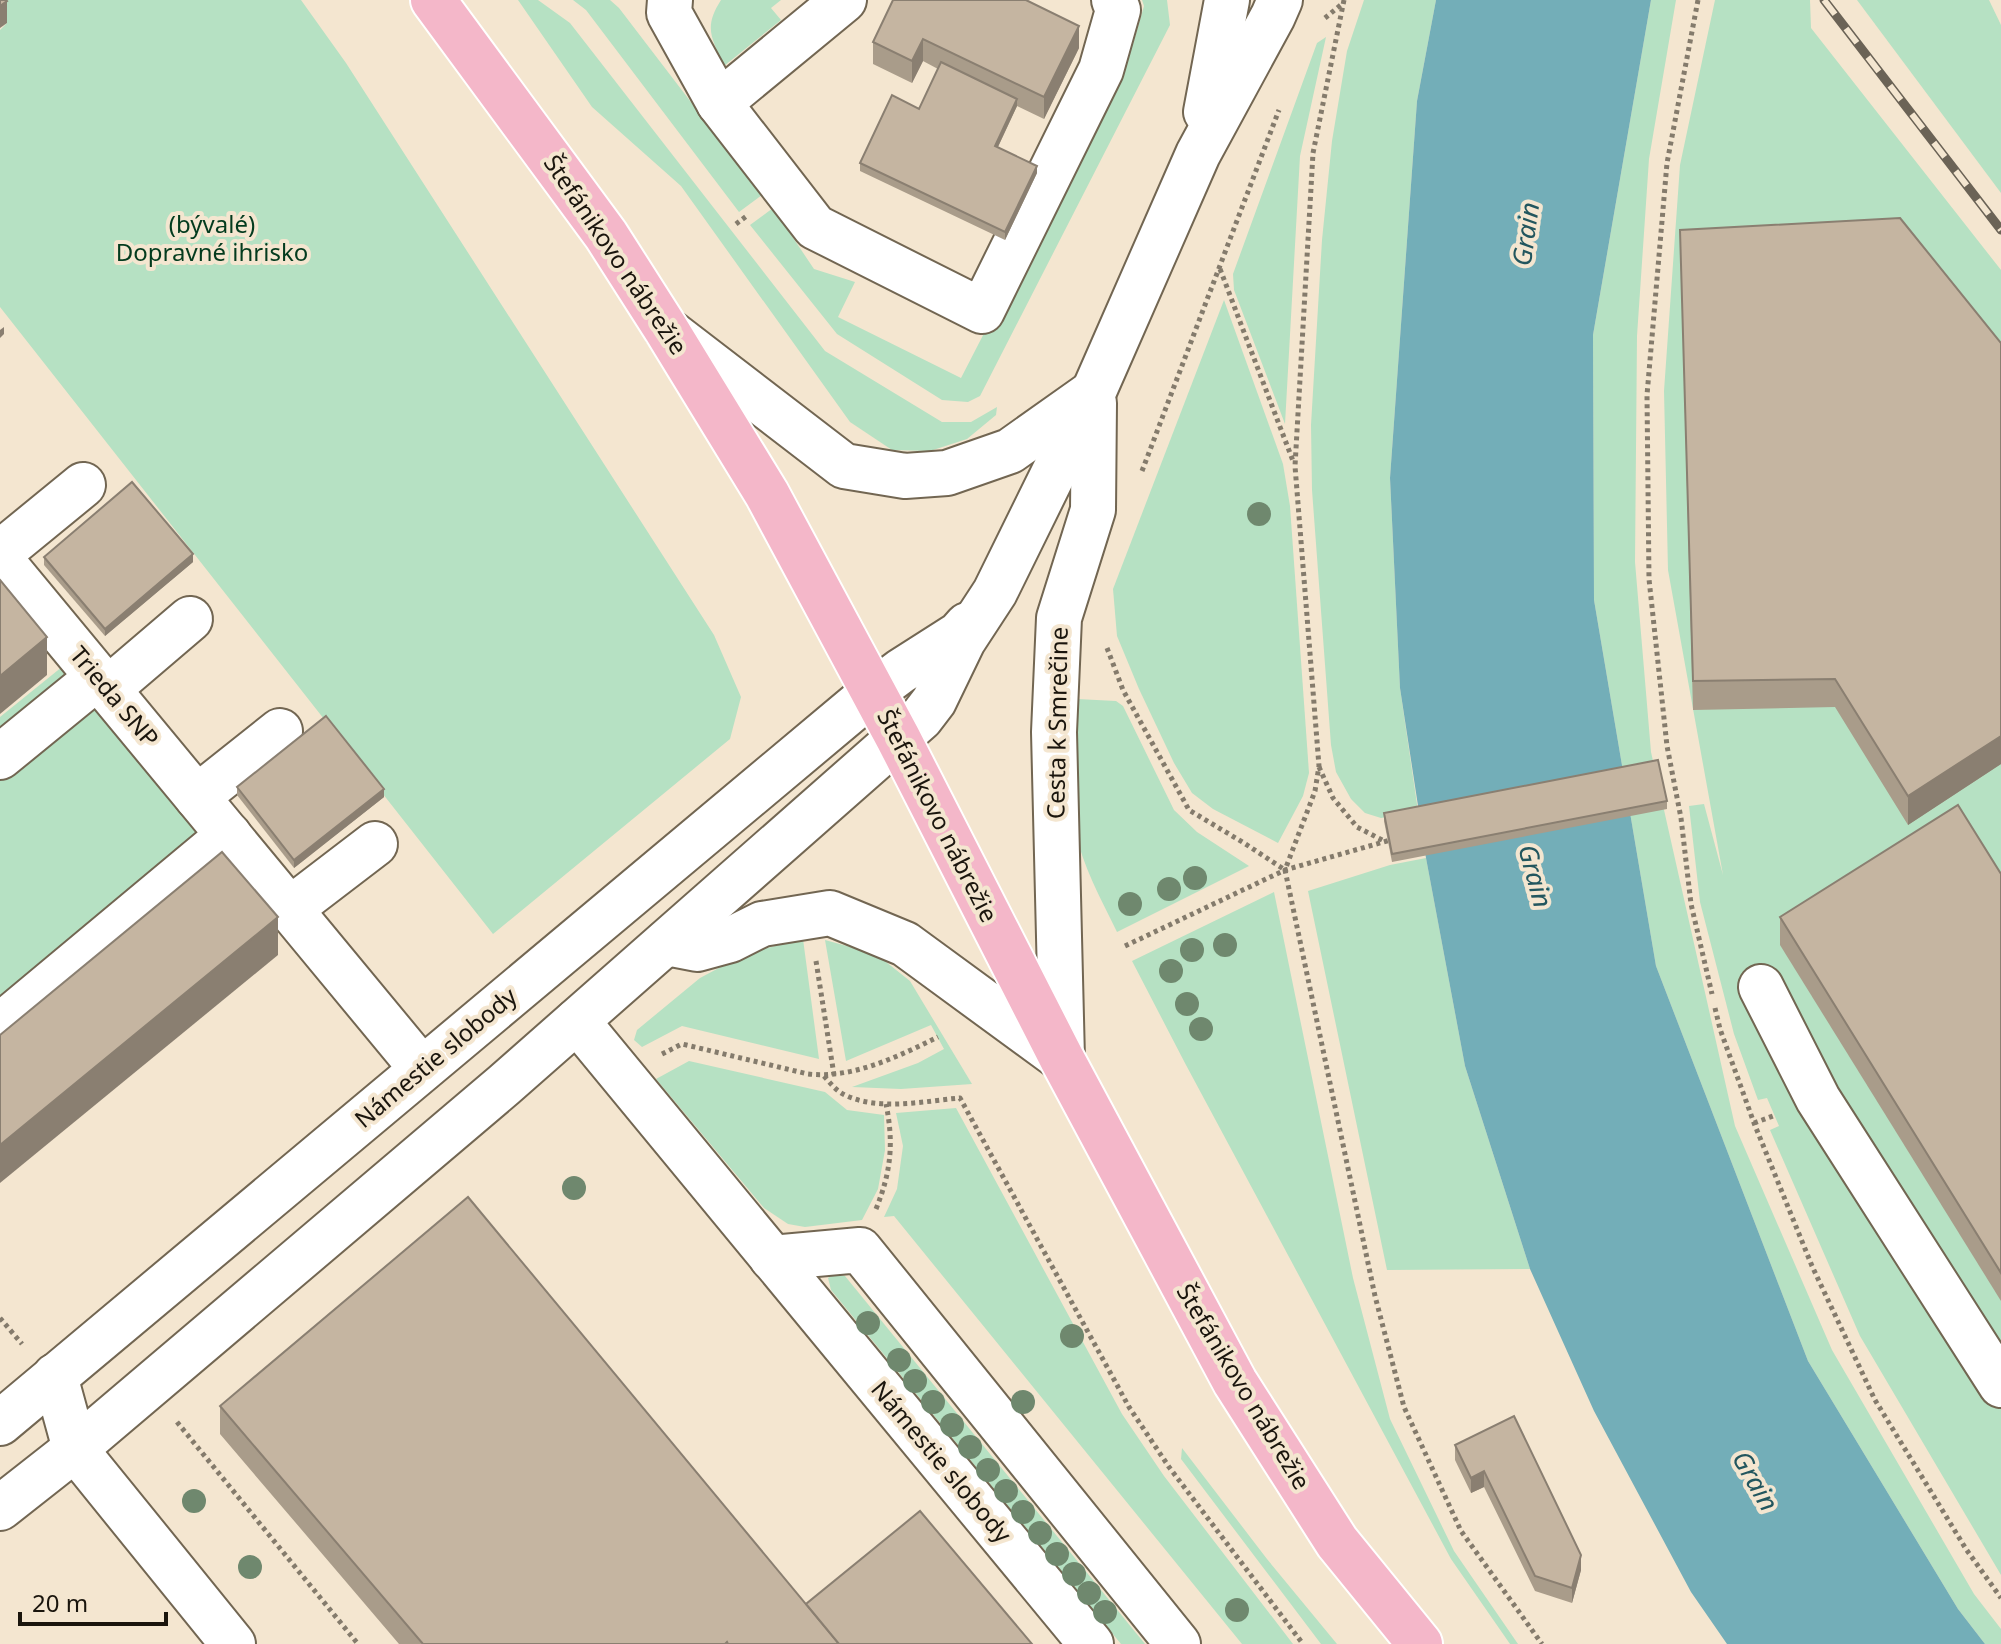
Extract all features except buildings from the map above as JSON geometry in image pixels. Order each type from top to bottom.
[{"type":"main road","name":"Štefánikovo nábrežie","points":[[433,0],[606,235],[767,494],[898,738],[1062,1059],[1235,1382],[1337,1542],[1420,1644]]},
{"type":"street","points":[[670,0],[669,13],[719,103],[815,227],[982,311],[1101,70],[1118,10],[1114,0]]},
{"type":"street","points":[[719,103],[844,0]]},
{"type":"street","name":"Cesta k Smrečine","points":[[1198,154],[1227,0]]},
{"type":"street","name":"Cesta k Smrečine","points":[[873,692],[959,634],[995,592],[1094,391],[1198,154],[1280,0]]},
{"type":"street","points":[[666,329],[844,466],[905,476],[947,473],[1010,451],[1094,391]]},
{"type":"street","name":"Cesta k Smrečine","points":[[1062,1059],[1054,732],[1059,618],[1093,510],[1094,391]]},
{"type":"street","points":[[0,556],[83,485]]},
{"type":"street","name":"Trieda SNP","points":[[0,556],[422,1069]]},
{"type":"street","name":"Cesta k Smrečine","points":[[898,738],[921,718],[934,701],[963,641],[985,605]]},
{"type":"street","points":[[0,757],[190,619]]},
{"type":"street","name":"Námestie slobody","points":[[0,1423],[40,1362],[422,1069],[873,692]]},
{"type":"street","points":[[197,797],[280,731]]},
{"type":"street","points":[[0,1508],[75,1449],[577,1021],[898,738]]},
{"type":"street","points":[[0,1026],[229,835]]},
{"type":"street","points":[[290,909],[375,844]]},
{"type":"street","points":[[666,943],[697,949],[730,940],[762,924],[830,913],[905,944],[1062,1059]]},
{"type":"street","points":[[1761,987],[1818,1099],[2001,1385]]},
{"type":"street","name":"Námestie slobody","points":[[577,1021],[1091,1644]]},
{"type":"street","points":[[772,1258],[860,1250],[1178,1644]]},
{"type":"street","points":[[40,1362],[75,1449],[233,1644]]},
{"type":"path","points":[[1344,0],[1313,153],[1295,466],[1319,766],[1315,791],[1285,870],[1375,1296],[1404,1407],[1461,1531],[1542,1644]]},
{"type":"path","points":[[1698,0],[1667,163],[1647,395],[1649,579],[1667,746],[1691,904],[1720,1029],[1812,1266],[1875,1400],[1966,1549],[2001,1598]]},
{"type":"path","points":[[1141,475],[1281,105]]},
{"type":"path","points":[[736,224],[745,217]]},
{"type":"path","points":[[1220,269],[1295,466]]},
{"type":"path","points":[[1105,642],[1123,690],[1189,810],[1285,870]]},
{"type":"path","points":[[1319,766],[1333,798],[1357,827],[1385,841]]},
{"type":"path","points":[[1663,787],[1675,784]]},
{"type":"path","points":[[1125,946],[1285,870],[1400,838]]},
{"type":"path","points":[[809,916],[834,1075]]},
{"type":"path","points":[[650,1059],[682,1044],[824,1076],[864,1068],[938,1037]]},
{"type":"path","points":[[824,1076],[846,1096],[864,1102],[886,1104],[960,1098],[1129,1407],[1169,1467],[1303,1644]]},
{"type":"path","points":[[860,1250],[886,1186],[892,1150],[886,1104]]},
{"type":"path","points":[[0,1318],[40,1362]]},
{"type":"path","points":[[177,1422],[358,1644]]},
{"type":"green space","name":"(bývalé) Dopravné ihrisko","points":[[0,0],[301,0],[346,63],[714,635],[741,697],[730,739],[493,934],[0,307],[0,30],[7,23]]},
{"type":"green space","points":[[518,0],[538,0],[570,23],[825,351],[942,422],[971,422],[997,407],[996,415],[967,439],[930,451],[892,450],[850,422],[681,186],[592,107]]},
{"type":"green space","points":[[573,0],[610,0],[619,8],[762,195],[739,212],[586,10]]},
{"type":"green space","points":[[721,0],[781,0],[771,8],[781,20],[724,66],[711,33],[712,18]]},
{"type":"green space","points":[[1142,0],[1167,0],[1170,25],[980,396],[968,402],[942,400],[837,334],[750,225],[773,208],[814,269],[855,282],[838,317],[961,378],[1133,44],[1144,6]]},
{"type":"green space","points":[[1364,0],[1436,0],[1417,101],[1390,478],[1400,688],[1418,811],[1381,818],[1365,813],[1351,799],[1336,772],[1331,745],[1312,490],[1311,425],[1322,240],[1332,141],[1347,51]]},
{"type":"green space","points":[[1651,0],[1676,0],[1649,159],[1637,336],[1635,562],[1651,752],[1735,1126],[1832,1350],[1974,1594],[2001,1629],[2001,1644],[1985,1644],[1958,1609],[1808,1361],[1656,966],[1594,600],[1593,335]]},
{"type":"green space","points":[[1715,0],[1810,0],[1811,28],[2001,270],[2001,1575],[1860,1336],[1770,1130],[1779,1126],[1767,1098],[1758,1100],[1734,1034],[1700,902],[1689,806],[1704,804],[1723,875],[1668,570],[1664,391],[1680,165]]},
{"type":"green space","points":[[1857,0],[1989,0],[2001,25],[2001,193]]},
{"type":"green space","points":[[1326,37],[1300,156],[1285,424],[1234,290],[1233,274],[1317,43]]},
{"type":"green space","points":[[1224,300],[1283,464],[1290,506],[1309,773],[1303,796],[1278,843],[1213,809],[1192,793],[1174,763],[1117,636],[1113,589]]},
{"type":"green space","points":[[78,654],[229,835],[0,1026],[0,717]]},
{"type":"green space","points":[[1077,699],[1116,701],[1123,706],[1174,810],[1197,832],[1249,866],[1117,932],[1087,869],[1075,829],[1071,780]]},
{"type":"green space","points":[[1426,858],[1465,1066],[1530,1269],[1387,1270],[1308,891],[1390,865]]},
{"type":"green space","points":[[1274,892],[1353,1278],[1390,1419],[1454,1551],[1518,1644],[1510,1644],[1451,1559],[1132,961]]},
{"type":"green space","points":[[803,939],[819,1059],[682,1026],[642,1047],[634,1040],[637,1030],[700,978],[747,953]]},
{"type":"green space","points":[[825,940],[876,954],[910,981],[972,1084],[901,1089],[852,1087],[918,1063],[944,1049],[931,1025],[846,1061]]},
{"type":"green space","points":[[689,1061],[825,1092],[847,1110],[884,1115],[885,1150],[878,1189],[862,1220],[805,1227],[788,1224],[764,1208],[656,1079]]},
{"type":"green space","points":[[956,1108],[1122,1414],[1164,1476],[1293,1644],[1242,1644],[894,1216],[884,1217],[897,1189],[903,1146],[896,1113]]},
{"type":"green space","points":[[834,1274],[845,1276],[1145,1644],[1121,1644],[831,1290],[828,1278]]},
{"type":"green space","points":[[1182,1448],[1337,1644],[1321,1644],[1181,1459]]},
{"type":"water","name":"Grain","points":[[1436,0],[1651,0],[1593,335],[1594,600],[1656,966],[1808,1361],[1958,1609],[1985,1644],[1727,1644],[1691,1592],[1594,1411],[1530,1269],[1465,1066],[1426,858],[1400,688],[1390,478],[1417,101]]},
{"type":"railway","points":[[1824,0],[2001,230]]}]
